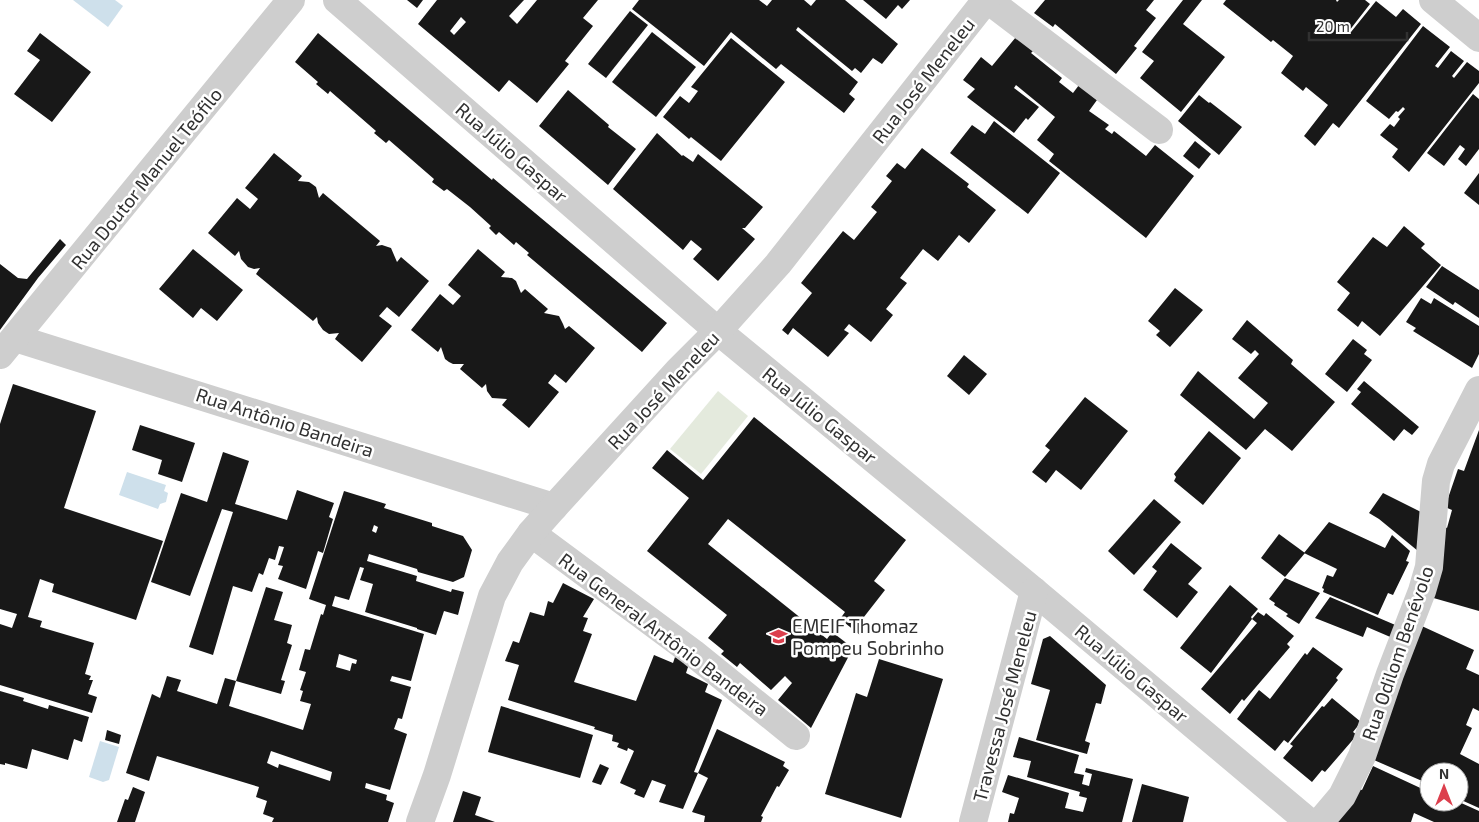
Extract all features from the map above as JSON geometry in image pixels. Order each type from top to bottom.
[{"type":"street","name":"Rua Doutor Manuel Teófilo","points":[[8,347],[291,0]]},
{"type":"street","name":"Rua Júlio Gaspar","points":[[337,0],[718,331],[1034,591],[1309,822]]},
{"type":"street","name":"Rua José Meneleu","points":[[420,822],[437,774],[492,596],[510,562],[531,533],[554,507],[778,264],[987,0],[1159,130]]},
{"type":"street","points":[[1433,0],[1479,38]]},
{"type":"street","name":"Rua Antônio Bandeira","points":[[8,347],[554,507]]},
{"type":"street","name":"Rua Odilom Benévolo","points":[[1320,822],[1342,796],[1362,756],[1429,567],[1436,481],[1441,464],[1479,390]]},
{"type":"street","name":"Rua General Antônio Bandeira","points":[[531,533],[692,652],[796,736]]},
{"type":"street","name":"Travessa José Meneleu","points":[[973,822],[1034,591]]},
{"type":"shaded area","points":[[718,391],[748,416],[701,474],[670,449]]},
{"type":"water","points":[[73,0],[115,0],[123,6],[108,27]]},
{"type":"water","points":[[127,472],[166,485],[164,491],[168,493],[166,502],[160,504],[158,509],[119,495]]},
{"type":"water","points":[[100,741],[119,747],[109,780],[103,782],[89,777]]},
{"type":"building","points":[[407,0],[423,0],[417,8]]},
{"type":"building","points":[[437,0],[524,0],[509,16],[517,24],[537,0],[598,0],[583,18],[593,26],[565,61],[569,64],[537,103],[509,80],[499,92],[418,24]],"holes":[[[461,17],[466,22],[454,35],[450,31]]]},
{"type":"building","points":[[639,0],[759,0],[767,6],[772,0],[804,0],[811,6],[816,0],[845,0],[898,44],[882,64],[873,58],[861,73],[855,68],[852,71],[798,27],[796,30],[858,82],[849,94],[855,99],[844,113],[781,64],[776,69],[731,32],[704,66],[632,9]]},
{"type":"building","points":[[863,0],[910,0],[902,9],[898,5],[886,19]]},
{"type":"building","points":[[1045,0],[1154,0],[1146,10],[1156,18],[1134,46],[1137,48],[1116,74],[1055,24],[1053,27],[1034,13]]},
{"type":"building","points":[[1183,0],[1202,0],[1183,24],[1225,57],[1181,112],[1140,78],[1154,61],[1142,52]]},
{"type":"building","points":[[1226,0],[1336,0],[1337,2],[1339,0],[1365,0],[1370,4],[1349,31],[1351,32],[1376,1],[1396,17],[1403,9],[1421,24],[1339,128],[1333,123],[1315,146],[1304,136],[1328,105],[1306,87],[1303,91],[1281,73],[1293,56],[1273,40],[1271,42],[1223,4]]},
{"type":"building","points":[[630,11],[648,25],[606,78],[588,64]]},
{"type":"building","points":[[1423,26],[1450,47],[1435,66],[1438,68],[1451,51],[1464,61],[1452,76],[1454,78],[1467,62],[1479,71],[1479,83],[1409,172],[1392,157],[1398,149],[1380,135],[1390,124],[1394,127],[1400,119],[1398,117],[1405,109],[1403,107],[1398,112],[1396,111],[1389,119],[1366,101]]},
{"type":"building","points":[[652,32],[696,67],[656,117],[612,82]]},
{"type":"building","points":[[40,33],[91,72],[52,122],[14,94],[40,60],[27,51]]},
{"type":"building","points":[[318,33],[492,180],[493,178],[667,323],[642,352],[527,255],[529,253],[516,242],[514,245],[499,232],[496,235],[489,228],[491,226],[470,207],[447,189],[444,191],[432,182],[434,179],[389,140],[386,143],[374,133],[376,131],[330,91],[328,94],[316,84],[318,82],[295,62]]},
{"type":"building","points":[[1016,37],[1033,51],[1031,53],[1062,78],[1059,82],[1073,93],[1079,85],[1097,100],[1089,111],[1109,125],[1105,129],[1112,134],[1114,131],[1146,156],[1155,145],[1194,176],[1146,238],[1049,161],[1054,154],[1037,140],[1055,117],[1016,85],[1014,88],[1039,107],[1028,120],[1026,118],[1014,133],[967,97],[975,89],[963,80],[981,57],[992,66]]},
{"type":"building","points":[[731,38],[785,82],[721,161],[691,137],[689,139],[663,117],[680,96],[689,103],[698,91],[691,87]]},
{"type":"building","points":[[568,90],[609,125],[608,127],[636,149],[608,185],[539,126]]},
{"type":"building","points":[[1473,94],[1479,99],[1479,149],[1466,166],[1458,159],[1465,149],[1460,145],[1444,166],[1427,153]]},
{"type":"building","points":[[1199,95],[1242,127],[1219,155],[1178,121]]},
{"type":"building","points":[[994,121],[1060,173],[1028,214],[950,153],[972,125],[985,134]]},
{"type":"building","points":[[657,133],[682,156],[693,162],[698,154],[763,207],[745,228],[742,228],[755,239],[718,281],[693,259],[702,249],[691,240],[683,250],[613,189]]},
{"type":"building","points":[[1195,141],[1211,154],[1199,169],[1183,156]]},
{"type":"building","points":[[922,148],[969,184],[967,187],[996,210],[969,243],[959,235],[938,261],[923,249],[900,278],[907,283],[886,309],[893,315],[871,342],[849,324],[844,330],[849,333],[828,357],[793,328],[788,335],[782,330],[812,293],[801,283],[843,231],[854,240],[877,212],[871,207],[892,181],[886,176],[897,163],[905,169]]},
{"type":"building","points":[[274,153],[302,176],[298,181],[312,184],[316,187],[319,198],[323,193],[380,241],[376,246],[382,245],[391,248],[397,262],[401,257],[429,281],[399,317],[387,307],[379,316],[392,326],[362,362],[335,339],[339,333],[329,334],[323,330],[318,323],[317,317],[313,321],[256,274],[260,268],[248,267],[241,259],[239,251],[235,256],[208,233],[237,198],[250,209],[258,199],[245,188]]},
{"type":"building","points":[[1479,173],[1479,205],[1464,193]]},
{"type":"building","points":[[1404,226],[1425,244],[1421,248],[1441,265],[1380,336],[1362,321],[1358,327],[1337,310],[1350,293],[1337,282],[1373,237],[1387,247]]},
{"type":"building","points":[[60,239],[66,245],[38,278],[0,330],[0,264],[18,278],[27,279]]},
{"type":"building","points":[[193,249],[243,290],[217,321],[201,308],[193,318],[159,289]]},
{"type":"building","points":[[478,249],[505,272],[501,277],[512,278],[516,281],[521,293],[525,289],[548,309],[544,313],[559,316],[565,329],[569,326],[595,348],[566,383],[555,374],[548,383],[559,392],[529,428],[502,405],[507,399],[492,398],[487,391],[486,384],[482,388],[460,369],[464,364],[449,362],[445,359],[441,347],[438,352],[411,330],[440,294],[453,305],[461,296],[448,285]]},
{"type":"building","points":[[1442,266],[1479,290],[1479,318],[1455,302],[1453,305],[1426,287]]},
{"type":"building","points":[[1175,288],[1203,310],[1170,347],[1156,335],[1160,331],[1148,321]]},
{"type":"building","points":[[1421,298],[1431,304],[1434,298],[1479,326],[1479,354],[1472,368],[1413,331],[1416,328],[1406,322]]},
{"type":"building","points":[[1247,320],[1293,360],[1291,364],[1335,402],[1292,451],[1265,429],[1246,450],[1180,395],[1198,371],[1254,419],[1268,403],[1238,378],[1259,354],[1255,350],[1251,354],[1232,339]]},
{"type":"building","points":[[1353,339],[1367,350],[1364,354],[1372,360],[1347,392],[1325,374]]},
{"type":"building","points":[[964,355],[987,374],[969,395],[947,376]]},
{"type":"building","points":[[1364,381],[1419,427],[1412,435],[1404,429],[1394,441],[1351,404],[1361,392],[1357,389]]},
{"type":"building","points":[[13,384],[96,411],[64,508],[163,541],[136,620],[52,592],[54,584],[40,579],[28,617],[42,621],[40,627],[94,643],[85,674],[91,676],[89,680],[93,680],[88,694],[97,697],[92,713],[0,685],[0,624],[12,628],[17,614],[0,609],[0,424]]},
{"type":"building","points":[[1085,397],[1128,431],[1081,490],[1056,470],[1046,483],[1032,472],[1050,450],[1045,446]]},
{"type":"building","points":[[754,417],[906,540],[874,581],[885,590],[860,622],[865,627],[860,635],[840,619],[845,612],[728,519],[708,544],[827,639],[832,632],[853,648],[811,728],[778,700],[792,683],[785,676],[771,690],[740,663],[737,667],[721,654],[724,651],[708,638],[727,615],[647,551],[689,498],[652,468],[667,450],[703,480]]},
{"type":"building","points":[[140,425],[195,443],[182,482],[158,474],[162,460],[132,450]]},
{"type":"building","points":[[1479,430],[1479,611],[1430,597],[1445,527],[1447,528],[1452,510],[1445,507],[1458,469],[1464,471]]},
{"type":"building","points":[[1209,431],[1241,458],[1203,505],[1174,481],[1176,477],[1174,474]]},
{"type":"building","points":[[223,452],[249,461],[235,504],[287,520],[297,490],[334,503],[329,517],[333,519],[323,553],[318,551],[306,589],[278,579],[283,566],[278,565],[284,547],[279,546],[275,560],[269,558],[263,575],[259,573],[252,592],[233,586],[213,655],[189,647],[233,512],[222,509],[190,596],[151,582],[181,493],[207,502]]},
{"type":"building","points":[[344,491],[386,504],[384,508],[432,523],[432,526],[463,536],[472,550],[464,577],[453,582],[418,572],[417,569],[369,554],[367,561],[417,576],[416,581],[451,592],[452,589],[464,592],[458,615],[444,611],[436,635],[365,612],[373,584],[360,580],[364,568],[360,567],[349,600],[335,596],[332,606],[424,634],[411,681],[392,676],[390,681],[411,687],[402,719],[398,718],[394,729],[407,734],[390,790],[366,783],[365,788],[387,795],[386,800],[394,803],[388,822],[272,822],[274,818],[263,814],[267,801],[256,797],[259,787],[157,756],[149,781],[126,773],[152,694],[160,698],[167,676],[181,680],[177,691],[217,704],[225,678],[236,681],[229,706],[303,730],[311,704],[300,701],[303,691],[300,690],[306,672],[299,670],[305,649],[310,650],[321,614],[323,615],[326,605],[309,599]],"holes":[[[374,525],[378,527],[376,533],[372,531]],[[339,654],[357,660],[356,664],[352,663],[350,671],[336,667]],[[271,751],[332,772],[330,781],[279,764],[278,768],[267,763]]]},
{"type":"building","points":[[1383,493],[1423,513],[1418,551],[1369,513]]},
{"type":"building","points":[[1154,499],[1181,522],[1134,575],[1108,551]]},
{"type":"building","points":[[1329,522],[1385,548],[1392,535],[1410,551],[1406,561],[1409,562],[1393,595],[1388,593],[1378,615],[1323,592],[1324,589],[1322,588],[1327,575],[1333,577],[1337,569],[1304,553]]},
{"type":"building","points":[[1279,534],[1305,553],[1285,577],[1261,558]]},
{"type":"building","points":[[1171,543],[1202,568],[1188,584],[1198,592],[1177,618],[1143,590],[1157,571],[1152,567]]},
{"type":"building","points":[[1285,578],[1320,593],[1299,624],[1286,616],[1288,614],[1274,605],[1275,603],[1269,599]]},
{"type":"building","points":[[563,583],[594,599],[583,617],[588,618],[583,631],[592,634],[574,682],[636,701],[654,655],[673,663],[675,657],[689,664],[686,673],[708,684],[705,692],[722,700],[694,772],[698,773],[683,809],[659,802],[666,785],[652,780],[644,798],[634,794],[636,790],[620,783],[634,751],[628,748],[627,751],[617,747],[619,743],[612,741],[613,735],[594,729],[595,727],[508,700],[519,665],[505,661],[513,641],[519,643],[530,612],[544,616],[548,601],[553,603]]},
{"type":"building","points":[[1230,585],[1258,609],[1211,673],[1180,648]]},
{"type":"building","points":[[266,587],[283,592],[274,620],[292,625],[287,643],[292,645],[281,680],[285,681],[281,694],[236,681]]},
{"type":"building","points":[[1330,597],[1400,627],[1395,639],[1367,627],[1363,637],[1315,618]]},
{"type":"building","points":[[1258,612],[1264,616],[1266,613],[1294,636],[1287,644],[1290,647],[1244,701],[1242,699],[1230,714],[1201,689],[1257,623],[1252,619]]},
{"type":"building","points":[[1413,622],[1474,650],[1466,669],[1479,675],[1479,711],[1473,708],[1466,725],[1472,728],[1460,754],[1479,764],[1479,808],[1469,804],[1469,762],[1419,762],[1419,780],[1367,757]]},
{"type":"building","points":[[1050,636],[1106,685],[1101,704],[1096,703],[1085,741],[1090,743],[1087,754],[1036,740],[1050,690],[1031,684],[1043,639]]},
{"type":"building","points":[[1313,647],[1343,669],[1336,678],[1338,680],[1288,743],[1284,740],[1275,751],[1237,719],[1259,690],[1270,699],[1305,653],[1307,655]]},
{"type":"building","points":[[879,659],[943,679],[901,818],[825,794],[856,693],[867,697]]},
{"type":"building","points":[[0,691],[24,698],[23,701],[48,709],[49,705],[89,717],[82,742],[74,739],[68,760],[32,749],[27,769],[5,763],[5,765],[0,764]]},
{"type":"building","points":[[1332,698],[1361,722],[1353,732],[1357,735],[1325,772],[1322,770],[1312,782],[1283,758],[1293,746],[1290,744],[1322,706],[1324,707]]},
{"type":"building","points":[[501,706],[593,735],[580,778],[488,752]]},
{"type":"building","points":[[717,729],[785,762],[783,766],[789,770],[779,787],[777,786],[761,816],[763,817],[761,822],[704,822],[705,816],[692,812],[708,778],[698,773]]},
{"type":"building","points":[[107,730],[121,735],[119,744],[105,740]]},
{"type":"building","points":[[1019,737],[1079,755],[1074,773],[1084,775],[1082,784],[1089,786],[1092,774],[1085,772],[1086,768],[1133,779],[1122,822],[1008,822],[1010,813],[1014,814],[1019,798],[1002,792],[1008,775],[1069,793],[1065,808],[1083,812],[1087,798],[1079,796],[1080,792],[1027,777],[1031,761],[1013,757]]},
{"type":"building","points":[[600,764],[609,768],[601,785],[592,782]]},
{"type":"building","points":[[1373,766],[1419,787],[1419,812],[1469,812],[1469,806],[1479,811],[1479,822],[1434,822],[1414,813],[1411,822],[1328,822],[1359,789],[1362,790]]},
{"type":"building","points":[[1142,784],[1189,797],[1183,822],[1132,822]]},
{"type":"building","points":[[133,787],[145,792],[135,822],[117,822],[125,799],[128,800]]},
{"type":"building","points":[[463,791],[481,797],[475,815],[495,822],[453,822]]},
{"type":"place","name":"EMEIF Thomaz Pompeu Sobrinho","points":[[778,636]]}]
